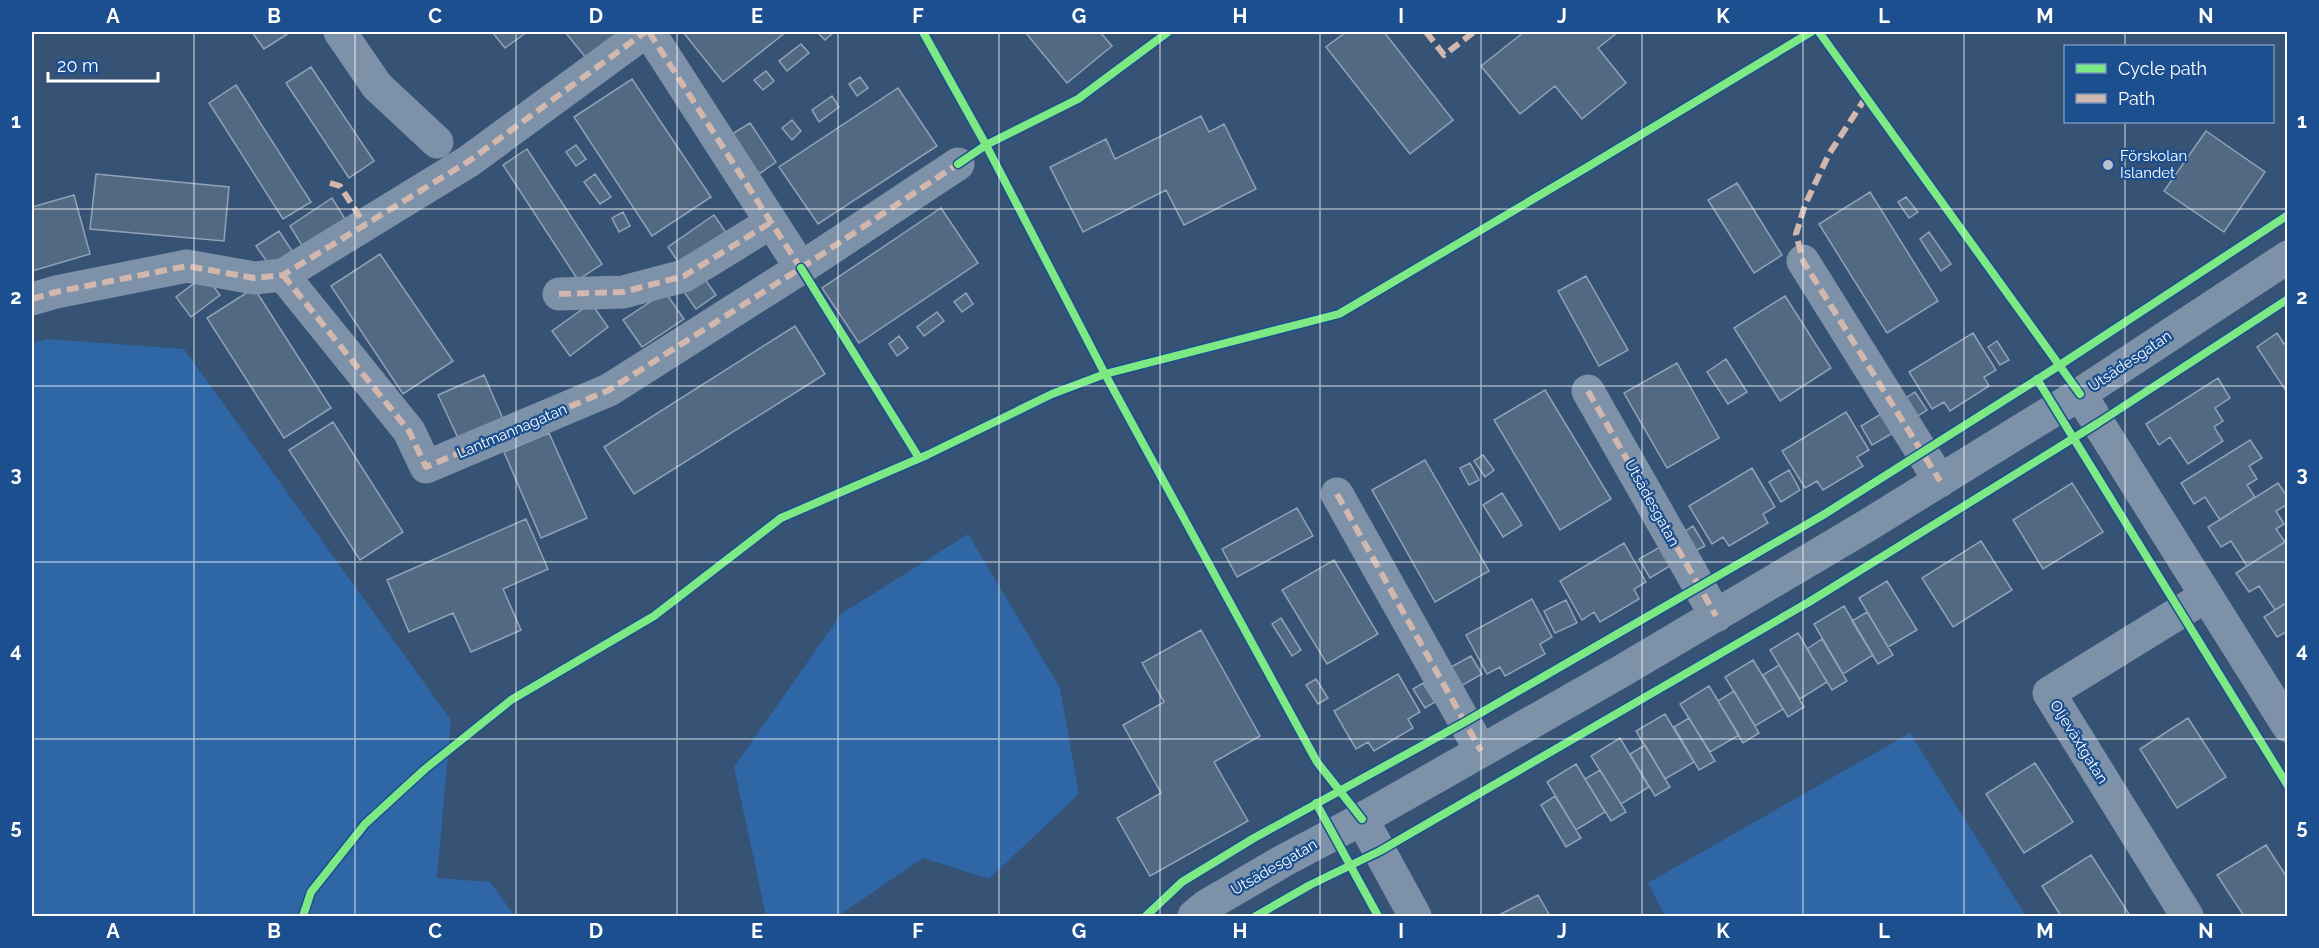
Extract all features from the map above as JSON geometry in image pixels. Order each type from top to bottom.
[{"type":"street","points":[[340,32],[377,86],[437,142]]},
{"type":"street","points":[[32,299],[56,292],[187,266],[254,278],[284,275],[469,161],[647,32],[801,268]]},
{"type":"street","name":"Lantmannagatan","points":[[284,275],[409,431],[426,467],[609,390],[801,268],[958,164]]},
{"type":"street","points":[[559,294],[623,292],[684,276],[770,223]]},
{"type":"street","name":"Utsädesgatan","points":[[1194,916],[1206,906],[1283,861],[1362,819],[1716,615],[1940,481],[2080,394],[2288,257]]},
{"type":"street","points":[[1803,261],[1940,481]]},
{"type":"street","name":"Utsädesgatan","points":[[1588,391],[1716,615]]},
{"type":"street","points":[[2080,394],[2288,726]]},
{"type":"street","points":[[1337,494],[1481,751]]},
{"type":"street","name":"Oljeväxtgatan","points":[[2187,916],[2049,693],[2206,596]]},
{"type":"street","points":[[1362,819],[1415,916]]},
{"type":"shaded area","points":[[48,339],[184,349],[451,720],[437,878],[490,882],[515,916],[32,916],[32,343]]},
{"type":"shaded area","points":[[968,534],[1060,688],[1079,794],[989,879],[923,858],[838,916],[766,916],[734,767],[841,614]]},
{"type":"shaded area","points":[[1910,733],[2026,916],[1665,916],[1648,883]]},
{"type":"building","points":[[252,32],[288,32],[289,33],[264,49]]},
{"type":"building","points":[[492,32],[527,32],[505,48]]},
{"type":"building","points":[[565,32],[621,32],[587,59]]},
{"type":"building","points":[[683,32],[786,32],[723,82]]},
{"type":"building","points":[[817,32],[834,32],[825,40]]},
{"type":"building","points":[[1025,32],[1100,32],[1112,46],[1067,83]]},
{"type":"building","points":[[1346,32],[1384,32],[1453,120],[1410,154],[1326,47]]},
{"type":"building","points":[[1524,32],[1618,32],[1598,48],[1626,83],[1582,119],[1555,86],[1520,114],[1481,66]]},
{"type":"building","points":[[801,44],[809,53],[787,71],[779,61]]},
{"type":"building","points":[[311,67],[374,161],[349,178],[286,83]]},
{"type":"building","points":[[766,71],[774,81],[763,90],[754,80]]},
{"type":"building","points":[[860,77],[868,88],[857,96],[849,84]]},
{"type":"building","points":[[632,79],[711,197],[652,236],[574,117]]},
{"type":"building","points":[[236,85],[311,202],[283,219],[209,103]]},
{"type":"building","points":[[898,88],[937,146],[818,224],[779,167]]},
{"type":"building","points":[[832,96],[839,107],[819,122],[812,110]]},
{"type":"building","points":[[1201,116],[1209,132],[1224,124],[1256,189],[1184,225],[1166,190],[1083,232],[1050,167],[1106,139],[1115,159]]},
{"type":"building","points":[[792,120],[801,131],[792,140],[782,128]]},
{"type":"building","points":[[750,123],[776,162],[759,174],[732,134]]},
{"type":"building","points":[[2206,131],[2265,172],[2224,232],[2164,191]]},
{"type":"building","points":[[576,145],[586,159],[576,166],[566,152]]},
{"type":"building","points":[[527,149],[602,264],[578,280],[503,165]]},
{"type":"building","points":[[96,174],[229,187],[224,241],[90,229]]},
{"type":"building","points":[[595,174],[611,197],[600,204],[584,182]]},
{"type":"building","points":[[1737,183],[1782,255],[1754,273],[1708,200]]},
{"type":"building","points":[[1870,192],[1938,301],[1887,333],[1819,224]]},
{"type":"building","points":[[74,195],[90,254],[32,271],[32,207]]},
{"type":"building","points":[[1906,197],[1918,212],[1909,218],[1898,202]]},
{"type":"building","points":[[332,198],[345,219],[303,247],[290,226]]},
{"type":"building","points":[[941,208],[978,263],[859,343],[822,288]]},
{"type":"building","points":[[623,212],[630,226],[619,232],[612,218]]},
{"type":"building","points":[[714,215],[727,234],[681,266],[668,247]]},
{"type":"building","points":[[279,231],[292,251],[270,266],[256,246]]},
{"type":"building","points":[[1929,232],[1951,264],[1941,271],[1920,239]]},
{"type":"building","points":[[380,254],[453,361],[403,394],[331,286]]},
{"type":"building","points":[[205,275],[220,295],[191,317],[176,297]]},
{"type":"building","points":[[702,275],[716,295],[696,309],[682,289]]},
{"type":"building","points":[[1586,276],[1628,350],[1599,366],[1558,291]]},
{"type":"building","points":[[254,288],[331,408],[284,438],[207,318]]},
{"type":"building","points":[[665,292],[684,319],[642,347],[623,320]]},
{"type":"building","points":[[966,293],[973,304],[962,312],[954,302]]},
{"type":"building","points":[[1785,296],[1831,368],[1780,401],[1734,328]]},
{"type":"building","points":[[591,303],[608,327],[570,356],[552,331]]},
{"type":"building","points":[[937,312],[944,321],[924,336],[917,327]]},
{"type":"building","points":[[795,326],[825,374],[634,494],[604,447]]},
{"type":"building","points":[[1973,333],[1996,370],[1984,377],[1989,386],[1950,411],[1944,402],[1932,409],[1909,372]]},
{"type":"building","points":[[2277,333],[2284,344],[2288,342],[2288,394],[2257,347]]},
{"type":"building","points":[[899,336],[908,348],[897,356],[889,344]]},
{"type":"building","points":[[1997,341],[2009,360],[2000,365],[1988,347]]},
{"type":"building","points":[[1726,359],[1747,392],[1728,404],[1707,372]]},
{"type":"building","points":[[1677,363],[1719,438],[1667,468],[1624,393]]},
{"type":"building","points":[[484,375],[503,419],[458,438],[438,395]]},
{"type":"building","points":[[2218,378],[2230,398],[2215,408],[2223,421],[2214,427],[2223,441],[2188,464],[2170,437],[2159,445],[2146,424]]},
{"type":"building","points":[[1545,390],[1611,499],[1560,530],[1494,420]]},
{"type":"building","points":[[1915,392],[1927,410],[1918,416],[1906,398]]},
{"type":"building","points":[[1846,412],[1869,450],[1857,457],[1863,466],[1823,490],[1817,481],[1805,488],[1782,451]]},
{"type":"building","points":[[1881,414],[1893,433],[1872,445],[1861,426]]},
{"type":"building","points":[[333,422],[403,532],[360,560],[289,450]]},
{"type":"building","points":[[549,433],[587,518],[541,538],[504,452]]},
{"type":"building","points":[[2250,440],[2262,458],[2249,466],[2257,479],[2247,485],[2255,497],[2220,520],[2205,497],[2194,504],[2181,483]]},
{"type":"building","points":[[1483,455],[1494,470],[1485,477],[1474,461]]},
{"type":"building","points":[[1425,460],[1489,571],[1435,602],[1372,490]]},
{"type":"building","points":[[1470,463],[1479,480],[1469,485],[1460,468]]},
{"type":"building","points":[[1752,468],[1775,507],[1763,514],[1768,523],[1729,546],[1723,537],[1712,544],[1689,506]]},
{"type":"building","points":[[1789,470],[1800,490],[1781,502],[1769,482]]},
{"type":"building","points":[[2072,483],[2103,532],[2043,569],[2013,520]]},
{"type":"building","points":[[2278,483],[2288,498],[2288,504],[2276,511],[2284,524],[2276,529],[2285,542],[2247,566],[2231,541],[2221,547],[2208,527]]},
{"type":"building","points":[[1502,493],[1522,525],[1503,537],[1483,505]]},
{"type":"building","points":[[1297,508],[1313,536],[1237,577],[1222,549]]},
{"type":"building","points":[[526,519],[548,569],[503,589],[521,630],[471,652],[453,613],[409,632],[387,580]]},
{"type":"building","points":[[1693,526],[1705,546],[1695,551],[1684,532]]},
{"type":"building","points":[[2288,540],[2288,602],[2275,610],[2259,586],[2249,592],[2236,573]]},
{"type":"building","points":[[1981,541],[2012,590],[1953,627],[1922,578]]},
{"type":"building","points":[[1624,543],[1646,582],[1634,589],[1639,599],[1600,622],[1594,612],[1582,620],[1560,581]]},
{"type":"building","points":[[1660,547],[1670,566],[1650,578],[1639,559]]},
{"type":"building","points":[[1334,560],[1378,634],[1327,664],[1282,590]]},
{"type":"building","points":[[1887,581],[1917,630],[1888,647],[1859,598]]},
{"type":"building","points":[[1532,599],[1552,637],[1540,644],[1545,654],[1505,676],[1500,667],[1487,674],[1466,635]]},
{"type":"building","points":[[1566,600],[1577,623],[1555,633],[1544,611]]},
{"type":"building","points":[[2288,602],[2288,631],[2277,637],[2264,617]]},
{"type":"building","points":[[1844,606],[1873,655],[1843,674],[1814,624]]},
{"type":"building","points":[[1867,612],[1893,655],[1878,664],[1852,621]]},
{"type":"building","points":[[1281,618],[1301,650],[1292,656],[1272,624]]},
{"type":"building","points":[[1201,630],[1260,736],[1214,762],[1248,821],[1150,876],[1117,818],[1161,793],[1123,725],[1164,702],[1142,663]]},
{"type":"building","points":[[1798,633],[1827,682],[1800,699],[1770,650]]},
{"type":"building","points":[[1822,639],[1847,681],[1832,690],[1807,649]]},
{"type":"building","points":[[1471,656],[1482,674],[1461,686],[1451,667]]},
{"type":"building","points":[[1753,660],[1783,709],[1755,726],[1725,677]]},
{"type":"building","points":[[1779,665],[1804,707],[1788,717],[1763,675]]},
{"type":"building","points":[[1398,674],[1420,712],[1408,719],[1413,728],[1374,751],[1368,742],[1356,749],[1334,711]]},
{"type":"building","points":[[1316,679],[1328,698],[1318,704],[1306,685]]},
{"type":"building","points":[[1423,683],[1435,702],[1425,708],[1413,689]]},
{"type":"building","points":[[1709,686],[1739,735],[1710,752],[1680,704]]},
{"type":"building","points":[[1734,691],[1759,733],[1743,743],[1718,701]]},
{"type":"building","points":[[1665,714],[1694,762],[1665,779],[1636,731]]},
{"type":"building","points":[[1689,718],[1715,761],[1699,770],[1674,727]]},
{"type":"building","points":[[2188,718],[2226,777],[2177,808],[2140,749]]},
{"type":"building","points":[[1620,738],[1649,787],[1621,804],[1591,756]]},
{"type":"building","points":[[1645,745],[1670,787],[1655,796],[1630,754]]},
{"type":"building","points":[[2035,763],[2073,822],[2024,853],[1986,794]]},
{"type":"building","points":[[1576,764],[1605,812],[1576,830],[1547,782]]},
{"type":"building","points":[[1600,770],[1626,812],[1611,821],[1585,779]]},
{"type":"building","points":[[1555,796],[1581,838],[1566,847],[1541,805]]},
{"type":"building","points":[[2266,845],[2288,879],[2288,914],[2244,916],[2217,875]]},
{"type":"building","points":[[2091,855],[2129,914],[2125,916],[2061,916],[2042,886]]},
{"type":"building","points":[[1538,895],[1550,916],[1497,916]]},
{"type":"marked path","points":[[32,299],[56,292],[187,266],[254,278],[283,275],[469,161],[645,32]]},
{"type":"marked path","points":[[649,32],[803,272]]},
{"type":"marked path","points":[[1426,32],[1444,55],[1474,32]]},
{"type":"marked path","points":[[1866,97],[1829,154],[1805,205],[1796,234],[1803,261],[1940,481]]},
{"type":"marked path","points":[[283,275],[409,431],[426,467],[609,390],[801,268],[961,162]]},
{"type":"marked path","points":[[330,183],[340,186],[365,225]]},
{"type":"marked path","points":[[559,294],[623,292],[684,276],[770,223]]},
{"type":"marked path","points":[[1588,391],[1716,616]]},
{"type":"marked path","points":[[1337,494],[1481,751]]},
{"type":"cycle path","points":[[923,32],[986,145],[1105,374],[1317,762],[1362,819]]},
{"type":"cycle path","points":[[958,164],[986,145],[1078,99],[1168,32]]},
{"type":"cycle path","points":[[303,916],[311,892],[365,824],[425,769],[511,700],[654,616],[781,518],[927,455],[1052,394],[1105,374],[1339,314],[1811,32]]},
{"type":"cycle path","points":[[1819,32],[2080,394]]},
{"type":"cycle path","points":[[1146,916],[1182,882],[1254,838],[1465,722],[1823,515],[2060,365],[2288,215]]},
{"type":"cycle path","points":[[801,268],[919,458]]},
{"type":"cycle path","points":[[1256,916],[1310,885],[1380,851],[1809,602],[2098,423],[2288,299]]},
{"type":"cycle path","points":[[2037,379],[2288,786]]},
{"type":"cycle path","points":[[1316,803],[1378,916]]},
{"type":"place","name":"Förskolan Islandet","points":[[2108,165]]}]
